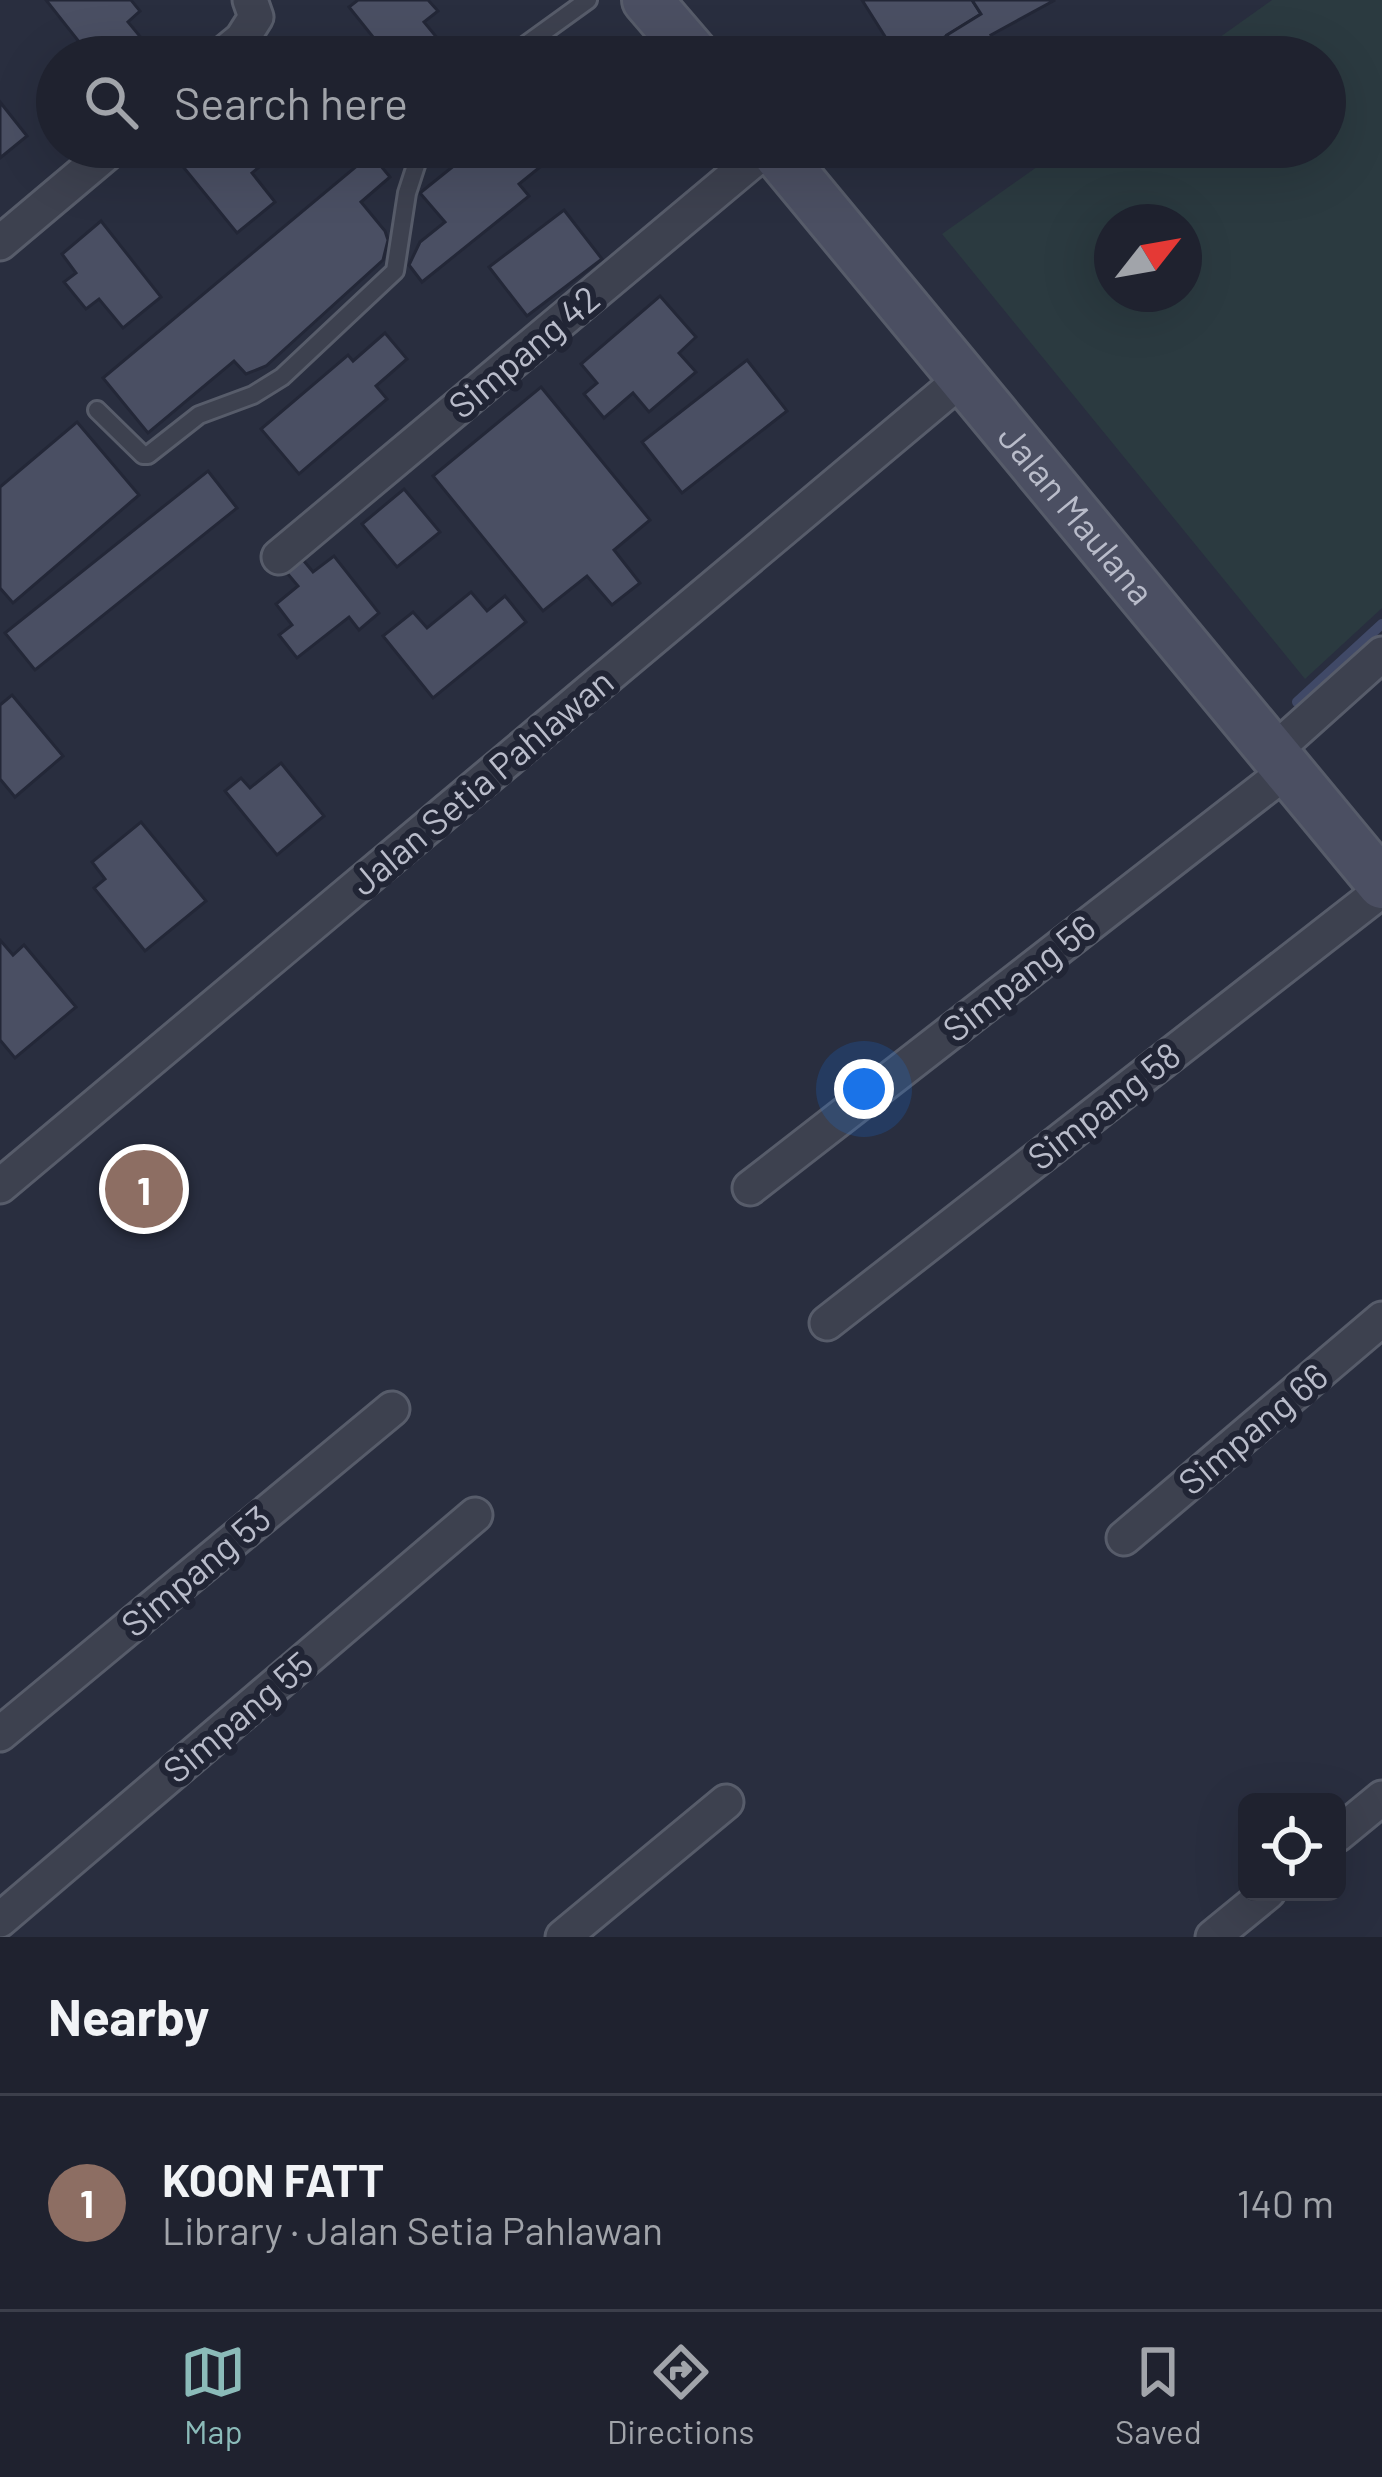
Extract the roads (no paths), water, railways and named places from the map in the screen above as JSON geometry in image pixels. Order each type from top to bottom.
[{"type":"main road","points":[[647,0],[678,36]]},
{"type":"main road","name":"Jalan Maulana","points":[[788,168],[1382,886]]},
{"type":"street","points":[[244,36],[256,17],[250,0]]},
{"type":"street","points":[[0,243],[89,168]]},
{"type":"street","name":"Simpang 42","points":[[279,557],[746,168]]},
{"type":"street","name":"Jalan Setia Pahlawan","points":[[0,1186],[963,378]]},
{"type":"street","points":[[1282,760],[1382,654]]},
{"type":"street","name":"Simpang 56","points":[[750,1188],[1282,760]]},
{"type":"street","name":"Simpang 58","points":[[826,1323],[1382,886]]},
{"type":"street","name":"Simpang 66","points":[[1124,1538],[1382,1319]]},
{"type":"street","name":"Simpang 53","points":[[0,1734],[392,1408]]},
{"type":"street","name":"Simpang 55","points":[[0,1920],[476,1515]]},
{"type":"street","points":[[1346,1828],[1382,1798]]},
{"type":"street","points":[[563,1937],[726,1802]]},
{"type":"street","points":[[1214,1937],[1257,1901]]},
{"type":"lane","points":[[538,36],[588,0]]},
{"type":"lane","points":[[97,410],[148,455],[199,416],[253,395],[282,377],[395,271],[406,193],[415,168]]},
{"type":"waterway","points":[[1297,702],[1382,624]]},
{"type":"place","name":"KOON FATT","points":[[144,1189]]}]
